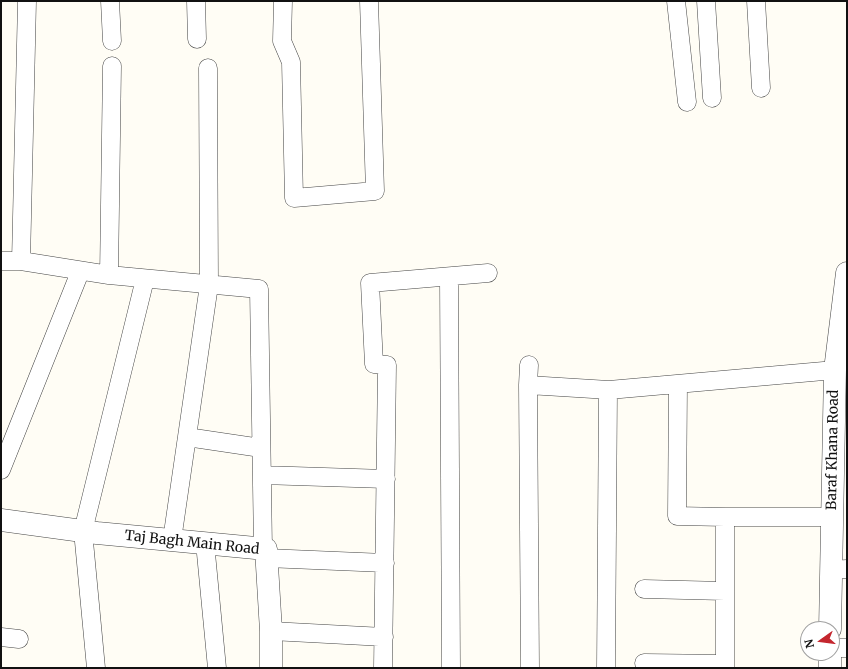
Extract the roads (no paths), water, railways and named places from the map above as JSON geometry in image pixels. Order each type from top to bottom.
[{"type":"street","points":[[21,261],[27,1]]},
{"type":"street","points":[[110,1],[112,41]]},
{"type":"street","points":[[196,1],[196,39]]},
{"type":"street","points":[[283,1],[282,41],[291,62],[294,198],[375,190],[369,1]]},
{"type":"street","points":[[676,1],[687,102]]},
{"type":"street","points":[[706,1],[712,98]]},
{"type":"street","points":[[756,1],[761,88]]},
{"type":"street","points":[[109,275],[112,66]]},
{"type":"street","points":[[172,540],[209,284],[208,68]]},
{"type":"street","points":[[1,261],[21,261],[80,272],[144,279],[259,289],[264,553],[385,563]]},
{"type":"street","points":[[1,470],[80,272]]},
{"type":"street","points":[[383,668],[387,365],[374,364],[370,283],[449,277],[488,272]]},
{"type":"street","name":"Baraf Khana Road","points":[[831,621],[839,570],[832,517],[835,370],[842,344],[847,273]]},
{"type":"street","points":[[449,277],[451,668]]},
{"type":"street","points":[[96,668],[83,531],[144,279]]},
{"type":"street","points":[[529,365],[530,668]]},
{"type":"street","points":[[528,385],[608,390],[835,370]]},
{"type":"street","points":[[678,384],[677,516],[832,517]]},
{"type":"street","points":[[606,668],[608,390]]},
{"type":"street","points":[[187,437],[261,448]]},
{"type":"street","points":[[262,475],[386,479]]},
{"type":"street","points":[[644,663],[725,666],[725,516]]},
{"type":"street","name":"Taj Bagh Main Road","points":[[1,520],[83,531],[205,543],[264,553],[271,631],[271,668]]},
{"type":"street","points":[[205,543],[217,668]]},
{"type":"street","points":[[644,589],[725,591]]},
{"type":"street","points":[[271,631],[384,637]]},
{"type":"street","points":[[1,638],[19,639]]}]
